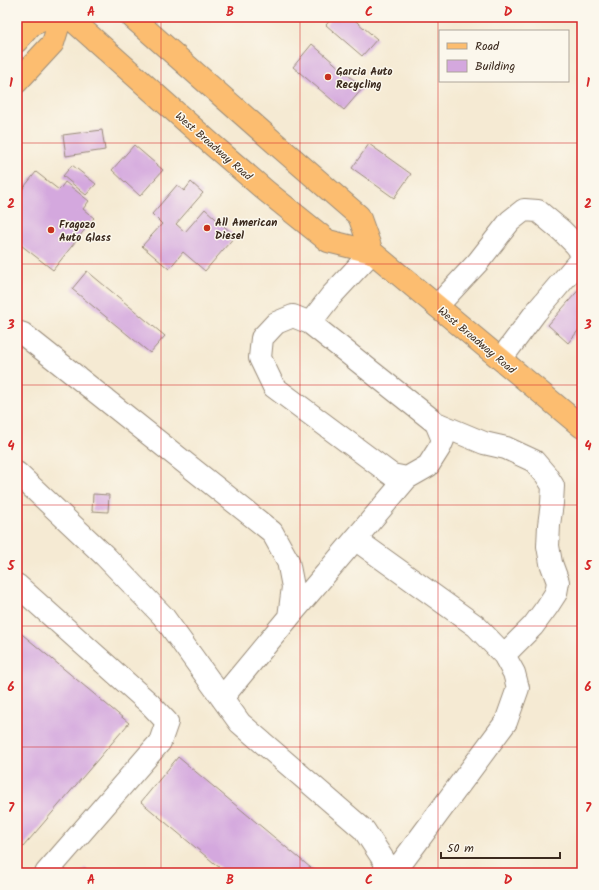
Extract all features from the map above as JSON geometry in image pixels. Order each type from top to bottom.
[{"type":"main road","points":[[17,41],[30,26],[50,17]]},
{"type":"main road","points":[[17,82],[53,43],[61,17]]},
{"type":"main road","name":"West Broadway Road","points":[[69,17],[208,141],[266,191],[328,241],[372,252],[501,359],[580,421]]},
{"type":"main road","points":[[132,17],[359,216],[372,252]]},
{"type":"lane","points":[[438,306],[478,262],[510,221],[524,210],[538,211],[562,231],[582,253]]},
{"type":"lane","points":[[310,323],[331,296],[372,252]]},
{"type":"lane","points":[[501,359],[536,312],[582,258]]},
{"type":"lane","points":[[407,478],[392,475],[274,387],[260,358],[262,338],[276,323],[293,316],[310,323],[436,423],[484,443],[506,448],[534,461],[546,475],[553,486],[548,546],[551,563],[558,582],[556,593],[533,626],[504,655]]},
{"type":"lane","points":[[17,332],[23,334],[272,532],[288,561],[293,586],[289,617]]},
{"type":"lane","points":[[222,698],[407,478],[428,466],[443,440],[436,423]]},
{"type":"lane","points":[[17,474],[105,556],[163,616],[240,723],[364,830],[385,862],[385,873]]},
{"type":"lane","points":[[356,538],[476,626],[504,655],[514,674],[518,688],[506,722],[394,873]]},
{"type":"lane","points":[[17,585],[150,704],[167,722],[160,742],[46,873]]},
{"type":"building","points":[[333,17],[351,17],[377,39],[362,56],[326,25]]},
{"type":"building","name":"Garcia Auto Recycling","points":[[312,44],[363,88],[344,110],[293,67]]},
{"type":"building","points":[[102,130],[105,150],[66,156],[63,135]]},
{"type":"building","points":[[369,144],[411,174],[394,198],[352,168]]},
{"type":"building","points":[[134,145],[163,170],[140,196],[112,170]]},
{"type":"building","points":[[72,165],[96,184],[86,195],[63,176]]},
{"type":"building","name":"Fragozo Auto Glass","points":[[36,172],[59,190],[65,182],[89,201],[83,209],[94,218],[53,270],[17,242],[17,196]]},
{"type":"building","name":"All American Diesel","points":[[191,182],[203,193],[176,224],[185,232],[205,209],[235,236],[205,271],[183,252],[169,269],[142,246],[162,224],[152,214],[177,185],[184,191]]},
{"type":"building","points":[[87,271],[165,336],[150,353],[72,289]]},
{"type":"building","points":[[582,286],[582,326],[568,343],[548,325]]},
{"type":"building","points":[[93,494],[109,495],[108,512],[92,511]]},
{"type":"building","points":[[17,630],[129,723],[17,854]]},
{"type":"building","points":[[178,757],[317,873],[226,873],[141,802]]},
{"type":"building","points":[[85,868],[90,873],[81,873]]},
{"type":"place","name":"Garcia Auto Recycling","points":[[328,77]]},
{"type":"place","name":"All American Diesel","points":[[207,228]]},
{"type":"place","name":"Fragozo Auto Glass","points":[[51,230]]}]
